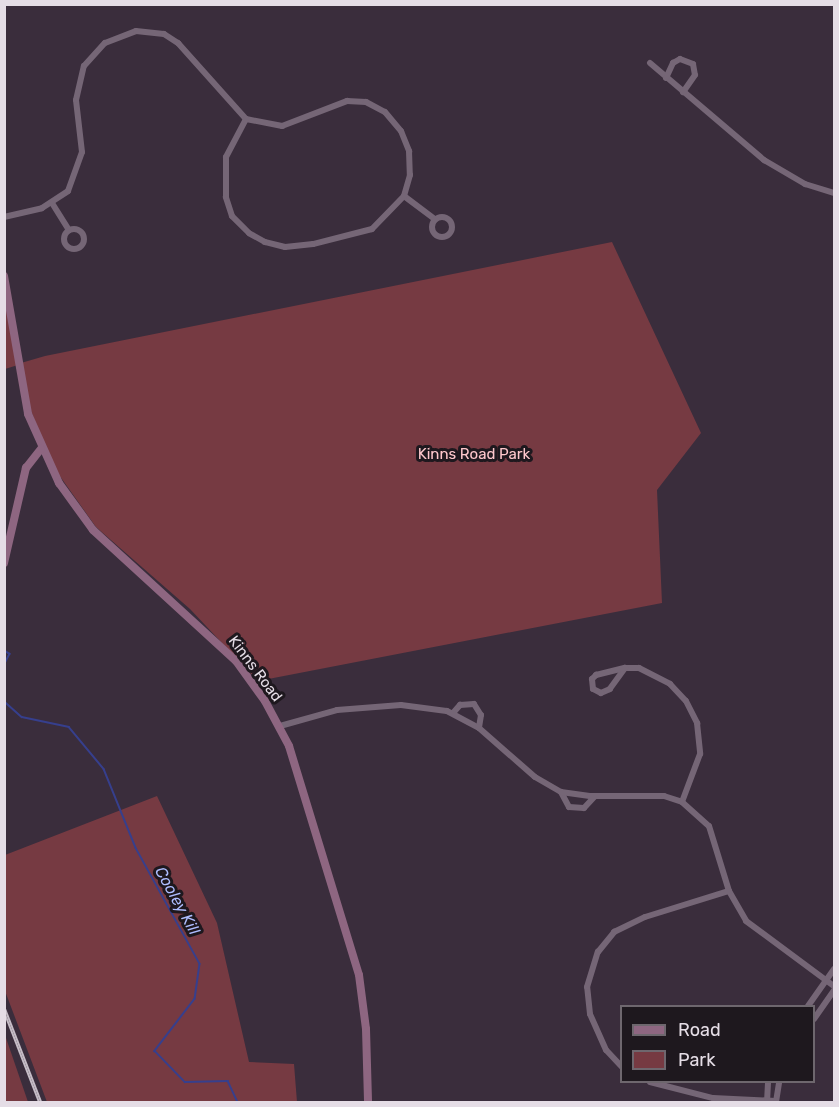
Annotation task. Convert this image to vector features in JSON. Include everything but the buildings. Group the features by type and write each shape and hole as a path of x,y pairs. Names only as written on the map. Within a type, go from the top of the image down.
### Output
{"street":[{"path":"4,218 52,203 68,190 80,165 76,100 84,66 98,48 114,39 146,31 164,34 178,42 246,119 282,126 347,101 366,102 385,112 406,141 410,175 404,196 372,229 344,238 285,246 249,234 232,216 223,176 226,157 246,119"},
{"path":"666,78 673,63 680,58 693,64 695,75 683,92"},
{"path":"650,63 764,160 805,184 834,193"},
{"path":"404,196 421,205 435,219"},
{"path":"52,203 69,230"},
{"name":"Kinns Road","path":"4,276 22,388 41,449 69,499 93,530 220,644 249,678 280,726 359,975 366,1029 368,1102"},
{"path":"4,562 26,468 41,449"},
{"path":"625,668 610,689 601,693 593,689 592,679 596,675 625,668 639,668 670,684 686,701 697,723 700,754 682,802"},
{"path":"453,713 460,705 474,704 481,714 479,728"},
{"path":"280,726 315,715 364,707 401,705 453,713 479,728 535,777 561,792 595,796 643,795 682,802 709,826 729,891 746,921 834,988 815,1016"},
{"path":"561,792 569,807 577,809 584,808 595,796"},
{"path":"620,1066 599,1040 590,1014 587,987 598,952 614,932 645,917 729,891"},
{"path":"809,1005 834,969"},
{"path":"658,1083 675,1085 714,1098 767,1102 776,1102 779,1083"},
{"path":"767,1102 768,1083"}],"green space":[{"name":"Kinns Road Park","path":"612,242 701,433 657,490 662,603 258,681 190,609 96,527 52,465 31,411 21,363 45,356"},
{"path":"4,276 18,365 5,369 4,369"},
{"path":"157,796 217,923 249,1062 294,1064 297,1102 47,1102 5,991 5,855"},
{"path":"5,1035 28,1102 5,1102"}],"waterway":[{"name":"Cooley Kill","path":"4,650 10,654 4,666"},
{"name":"Cooley Kill","path":"4,701 22,717 69,727 104,769 136,848 200,964 195,999 155,1051 185,1082 228,1081 238,1102"}],"railway":[{"path":"4,1009 40,1102"}]}
